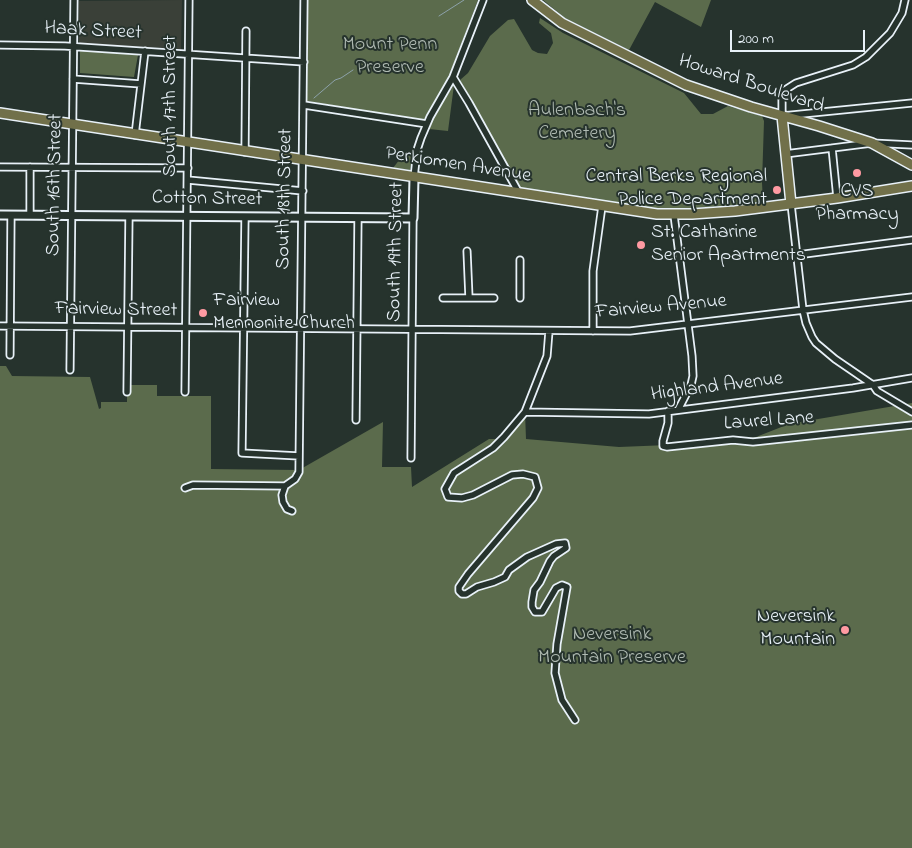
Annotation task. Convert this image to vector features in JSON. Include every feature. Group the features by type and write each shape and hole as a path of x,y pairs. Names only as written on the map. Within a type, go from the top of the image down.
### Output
{"main road":[{"name":"Howard Boulevard","path":"535,1 562,23 673,79 704,92 872,143 912,165"},
{"name":"Perkiomen Avenue","path":"0,114 519,194 674,215 735,211 912,187"},
{"path":"782,116 791,204"}],"street":[{"name":"South 16th Street","path":"70,370 74,0"},
{"name":"South 17th Street","path":"185,392 189,0"},
{"name":"South 18th Street","path":"287,485 295,479 299,472 304,0"},
{"name":"South 19th Street","path":"411,458 414,178 417,150 426,124 453,77 483,0"},
{"path":"904,0 902,13 894,26 880,44 866,57 853,65 796,83 785,90 782,100 782,116 912,103"},
{"path":"245,152 246,31"},
{"name":"Haak Street","path":"0,45 74,46 304,62"},
{"path":"135,135 145,51"},
{"path":"453,77 519,194"},
{"path":"74,79 141,84"},
{"path":"304,105 426,124"},
{"path":"785,154 872,143 912,145"},
{"path":"832,148 837,198"},
{"path":"0,167 188,168"},
{"path":"30,167 30,215"},
{"path":"188,180 303,190"},
{"path":"912,187 912,193"},
{"path":"791,204 803,310 806,323 816,343 835,359 873,385 877,390 912,412"},
{"path":"593,331 593,271 602,206"},
{"name":"Cotton Street","path":"0,215 414,218"},
{"path":"10,215 10,355"},
{"path":"674,215 693,376 689,390 678,410"},
{"path":"127,392 129,216"},
{"path":"245,217 242,453 299,456"},
{"path":"356,420 358,218"},
{"path":"797,255 912,240"},
{"path":"467,251 469,298"},
{"path":"520,260 520,298"},
{"name":"Fairview Avenue","path":"412,330 630,331 912,297"},
{"path":"443,298 494,298"},
{"name":"Fairview Street","path":"0,326 412,330"},
{"path":"549,331 547,356 525,412 493,448 454,473 444,489 448,497 462,498 471,496 512,475 523,474 535,477 538,488 533,498 468,574 459,587 459,591 462,594 466,594 477,587 499,580 527,557 556,544 565,543 566,548 550,561 534,590 532,607 535,612 542,612 556,588 562,585 567,586 555,666 562,700 575,720"},
{"name":"Highland Avenue","path":"525,412 649,414 873,385 912,378"},
{"name":"Laurel Lane","path":"668,411 668,424 663,441 663,446 667,447 734,440 752,442 912,425"},
{"path":"185,488 203,484 287,485 282,495 283,502 287,510 292,511"}],"shaded area":[{"path":"182,0 181,49 79,43 79,1"}],"green space":[{"name":"Mount Penn Preserve","path":"308,0 478,0 448,79 426,118 421,120 307,101"},
{"path":"543,0 711,0 701,27 655,2 629,50 565,18"},
{"name":"Aulenbach's Cemetery","path":"540,18 563,33 684,93 701,114 713,114 728,106 762,116 764,121 763,202 677,210 646,208 521,190 518,188 460,80 468,73 490,36 508,20 514,19 532,50 547,54 553,43 551,33 539,23"},
{"path":"80,50 138,55 134,77 80,73"},
{"name":"Mount Penn Preserve","path":"454,85 448,131 429,129 432,119"},
{"path":"414,147 410,170 393,168 400,159 404,162"},
{"name":"Neversink Mountain Preserve","path":"0,366 6,366 12,376 90,377 99,409 101,408 101,402 127,402 127,385 157,385 157,396 211,396 211,469 299,470 383,422 382,467 411,467 412,487 489,439 502,439 525,412 526,439 619,447 668,445 756,437 789,424 912,403 912,848 0,848"}],"waterway":[{"path":"439,16 464,0"},
{"path":"314,98 335,80 353,70"}],"place":[{"name":"CVS Pharmacy","path":"857,173"},
{"name":"Central Berks Regional Police Department","path":"777,190"},
{"name":"St. Catharine Senior Apartments","path":"641,245"},
{"name":"Fairview Mennonite Church","path":"203,313"},
{"name":"Neversink Mountain","path":"845,630"}]}
